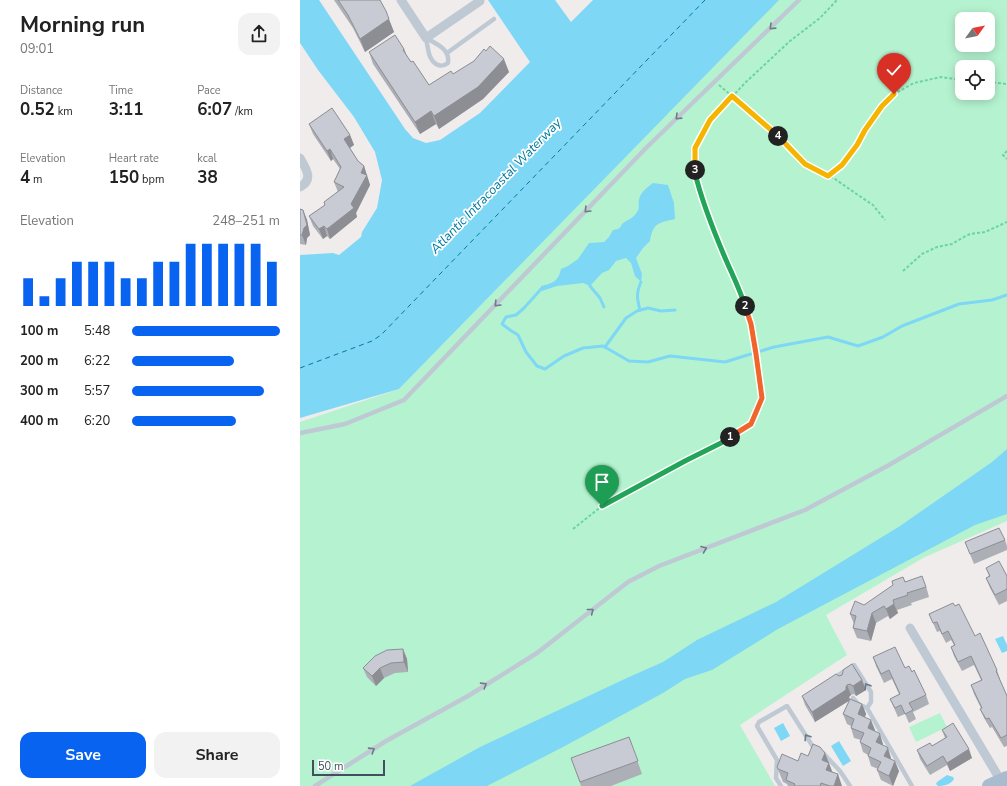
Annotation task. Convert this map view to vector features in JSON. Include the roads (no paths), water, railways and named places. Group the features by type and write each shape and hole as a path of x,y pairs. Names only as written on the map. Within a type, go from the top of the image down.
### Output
{"street":[{"path":"401,0 426,38 480,1"},
{"path":"300,158 308,174 305,184 300,187"},
{"path":"910,628 999,782"}],"lane":[{"path":"300,433 345,424 404,400 646,148 799,0"},
{"path":"447,53 494,19"},
{"path":"426,38 444,49 449,58 448,63 444,66 439,66 430,59 426,38"},
{"path":"315,786 386,741 468,696 537,653 628,582 659,566 805,510 889,465 1007,396"},
{"path":"827,682 840,677 854,665 871,692 871,702 867,708"},
{"path":"853,698 858,704 867,708 912,786"},
{"path":"781,786 776,778 777,760 757,726 759,722 787,706 816,751 823,753 840,771 850,786"}],"water":[{"name":"Atlantic Intracoastal Waterway","path":"300,0 319,0 405,129 413,138 426,143 440,140 480,113 530,62 488,0 555,0 571,22 593,0 779,0 399,389 300,418 300,255 333,253 339,255 361,237 362,232 377,208 382,180 375,152 354,117 318,70 300,43"},
{"path":"653,183 668,185 674,203 675,219 660,223 655,227 650,241 636,258 642,274 641,282 635,276 631,263 626,258 616,261 609,270 602,273 590,286 583,283 557,286 542,291 541,286 549,284 557,279 561,269 578,259 589,243 604,242 613,230 619,229 622,224 634,216 638,209 641,195 644,190"},
{"path":"1007,449 1007,514 975,525 778,629 712,670 685,679 663,693 487,786 410,786 480,747 663,662 697,640 776,602 900,526 992,462"},
{"path":"1003,636 1007,645 1007,651 1002,653 995,639"},
{"path":"783,723 790,736 781,741 774,728"},
{"path":"839,741 851,761 843,766 831,746"},
{"path":"947,775 953,777 954,779 951,783 942,786 938,786 936,784 937,782"}],"waterway":[{"path":"640,310 638,303 638,289 641,282"},
{"path":"590,286 600,298 604,307"},
{"path":"542,288 524,308 516,315 506,317 502,324 518,335 526,352 537,366 545,369 564,356 583,348 603,346 629,361 648,362 670,356 725,362 751,354"},
{"path":"761,351 774,347 828,337 858,346 883,337 902,326 959,304 992,300 1007,295"},
{"path":"605,347 626,318 637,311 648,308 661,311 675,310"}]}
